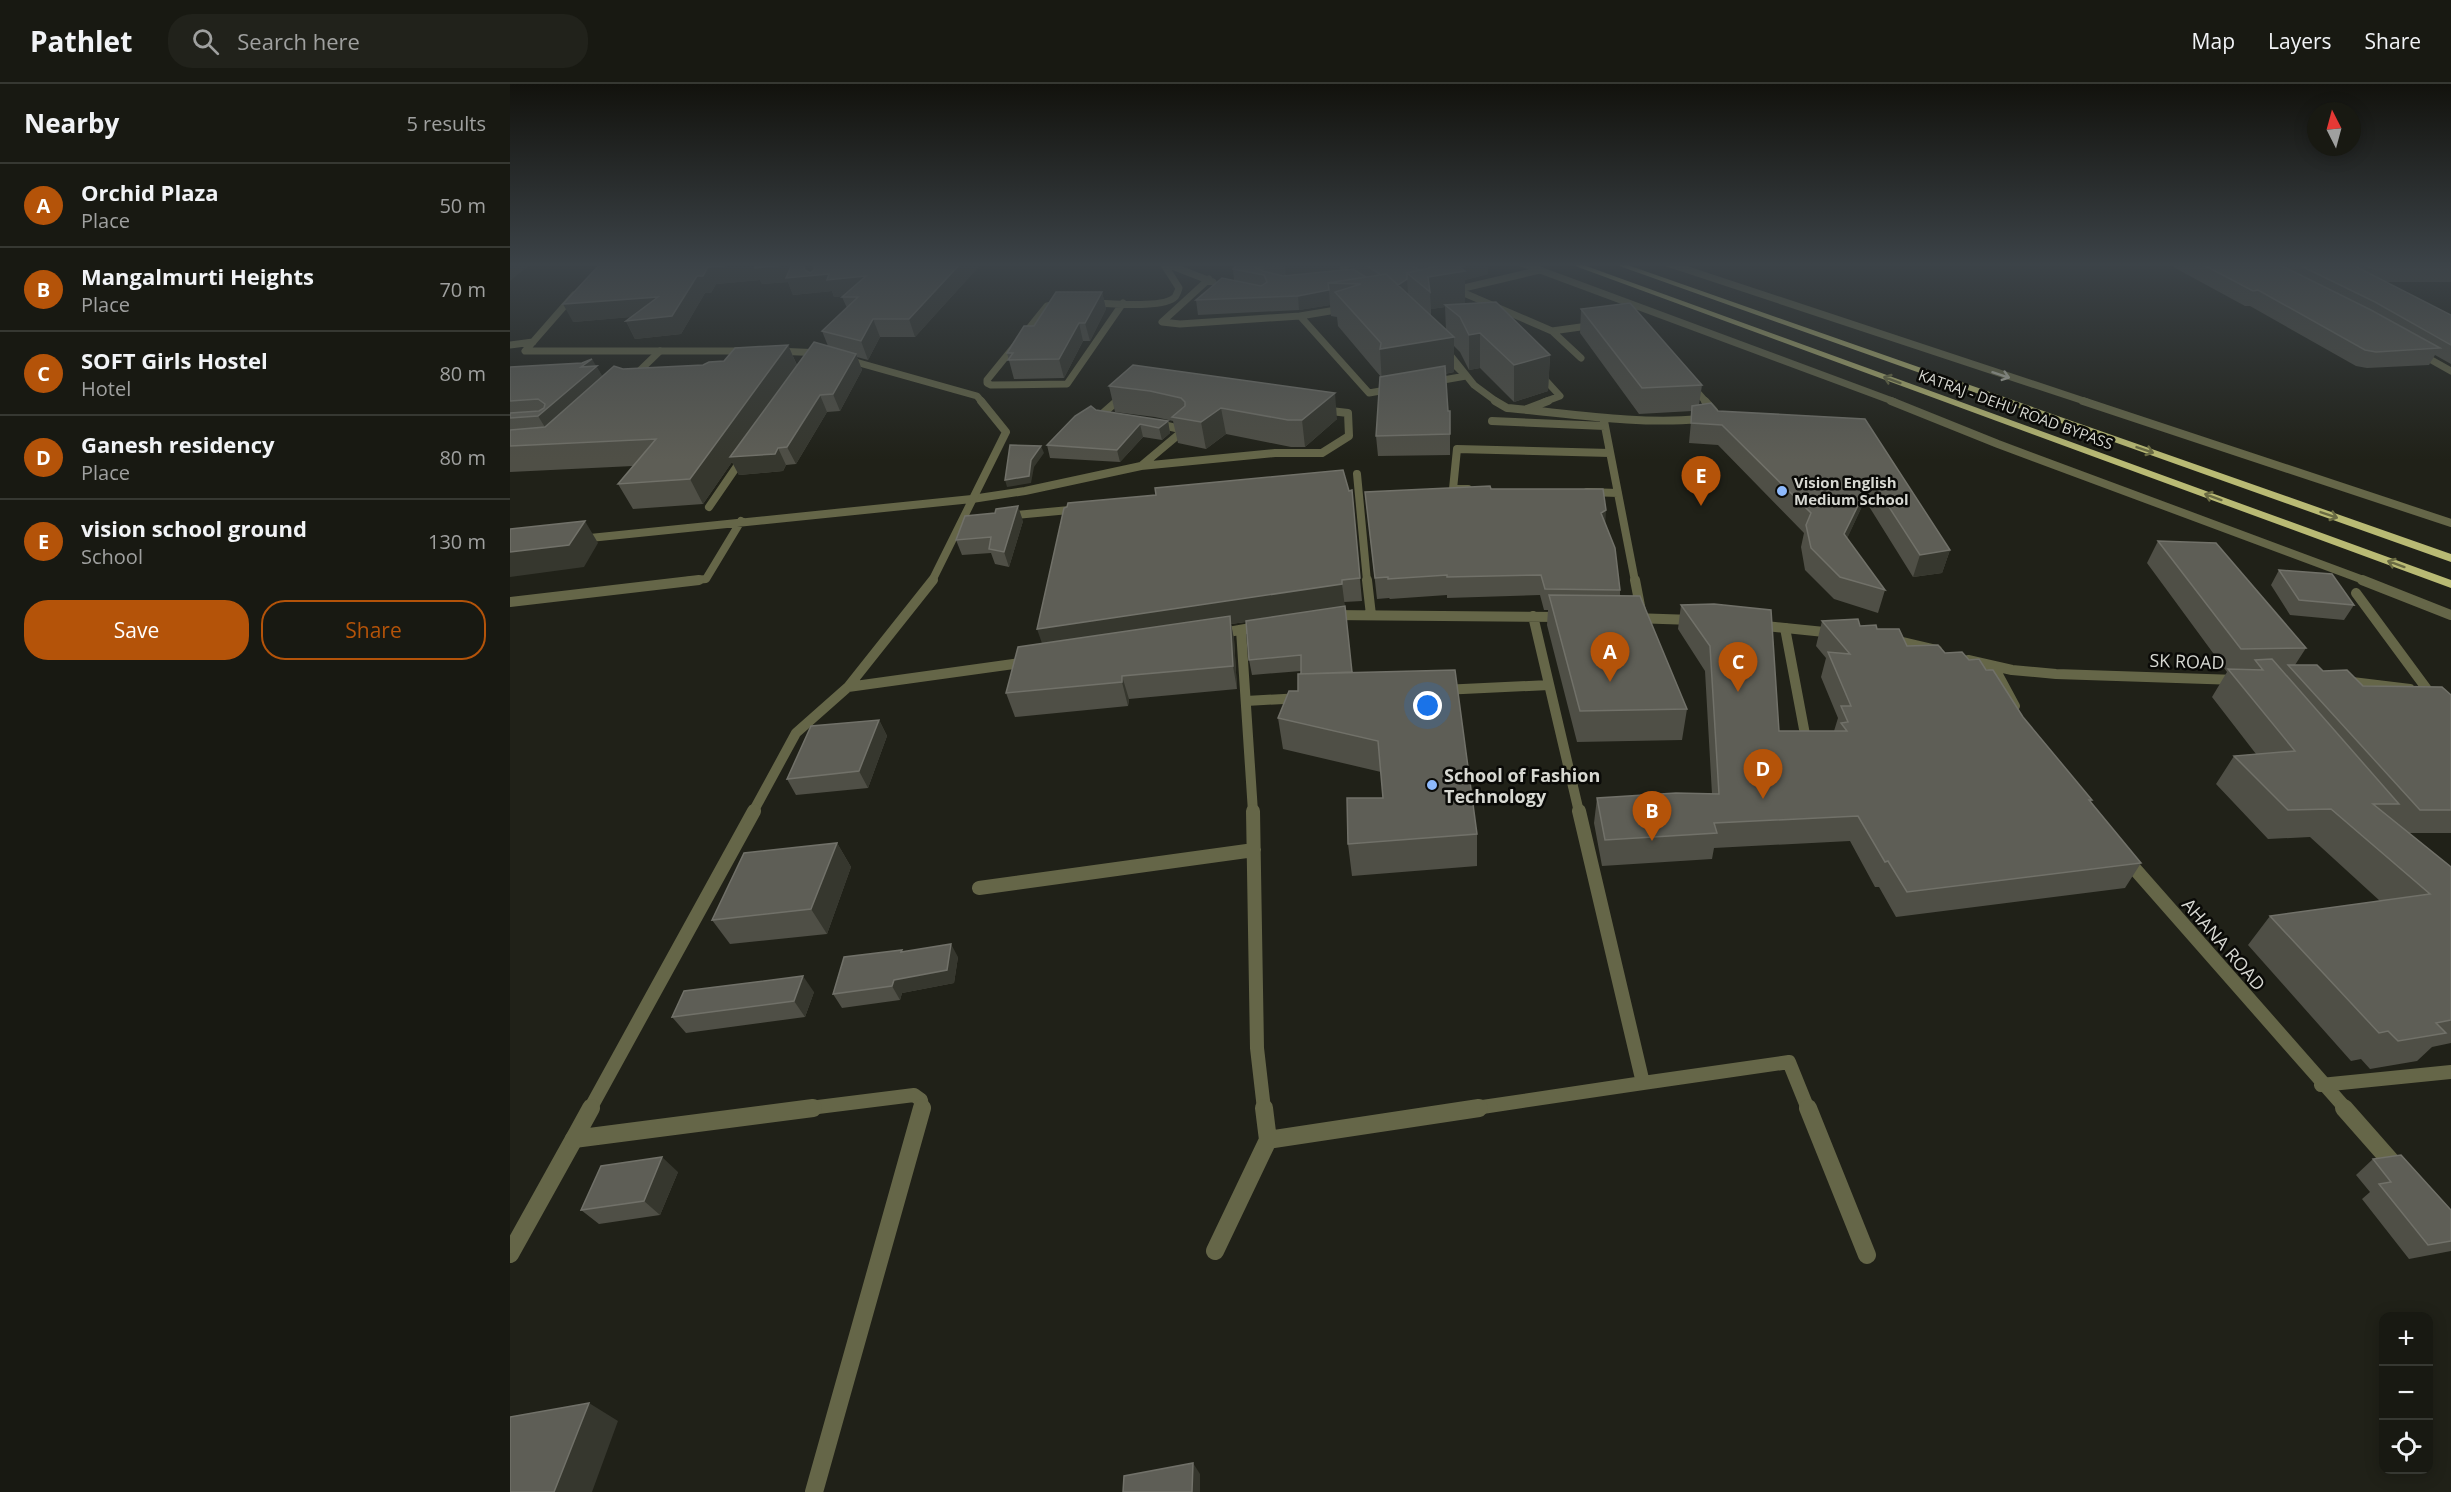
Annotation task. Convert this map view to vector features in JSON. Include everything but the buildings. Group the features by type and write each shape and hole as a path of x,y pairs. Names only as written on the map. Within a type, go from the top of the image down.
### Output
{"highway":[{"name":"KATRAJ - DEHU ROAD BYPASS","path":"1751,329 2451,584"},
{"name":"KATRAJ - DEHU ROAD BYPASS","path":"1801,329 2451,558"}],"street":[{"path":"524,362 525,351 545,329"},
{"path":"1029,329 987,380 987,383 1067,384 1105,329"},
{"path":"1312,329 1370,393 1466,376"},
{"path":"1417,329 1466,376 1496,402 1507,408 1640,419 1699,419 1710,416 1714,411 1683,376"},
{"path":"1424,329 1456,356 1466,376"},
{"path":"1547,329 1581,358"},
{"path":"1552,331 1567,329"},
{"path":"1697,329 1899,404 1998,444 2287,550 2451,615"},
{"path":"1864,329 2451,523"},
{"path":"510,345 533,342"},
{"path":"2413,350 2451,371"},
{"path":"525,351 752,351 737,363"},
{"path":"625,384 660,351"},
{"path":"763,351 816,351 827,354"},
{"path":"809,362 816,351"},
{"path":"510,1254 796,733 848,687 932,581 1006,432 977,396 839,357"},
{"path":"1523,410 1560,396 1532,365"},
{"path":"1122,419 1100,416 1130,391"},
{"path":"568,540 972,499 1025,491 1141,466 1275,453 1322,453 1349,436 1348,413 1313,408"},
{"path":"1492,421 1604,423 1642,618"},
{"path":"1141,466 1184,430 1143,422"},
{"path":"1476,489 1453,489 1457,449 1610,453"},
{"path":"709,507 747,451"},
{"path":"1357,474 1359,522 1371,615"},
{"path":"1582,492 1618,493"},
{"path":"996,518 1086,508"},
{"path":"962,521 973,520"},
{"path":"510,602 706,579 741,521"},
{"path":"2356,593 2429,692 2451,714"},
{"path":"1315,618 1337,614 1577,617"},
{"path":"1533,616 1643,1083"},
{"path":"1620,618 1704,620"},
{"path":"1206,636 1273,625"},
{"path":"1750,625 1851,635"},
{"path":"1785,628 1807,745"},
{"path":"1215,1251 1268,1140 1257,1048 1253,788 1241,630"},
{"path":"1883,638 1905,641 1949,654"},
{"name":"SK ROAD","path":"1960,657 1994,667 2079,677 2147,676 2249,680"},
{"path":"848,687 1044,660"},
{"path":"1994,667 2020,717"},
{"path":"2332,680 2375,683 2451,695"},
{"path":"1433,691 1549,685"},
{"path":"1246,701 1316,697"},
{"name":"AHANA ROAD","path":"2118,849 2321,1085 2405,1177"},
{"path":"979,888 1254,850"},
{"path":"1268,1140 1789,1062 1867,1255"},
{"path":"2321,1085 2451,1072"},
{"path":"574,1138 914,1095 921,1100 922,1106 814,1492"}],"place":[{"name":"Vision English Medium School","path":"1782,491"},
{"name":"vision school ground","path":"1701,506"},
{"name":"Orchid Plaza","path":"1610,682"},
{"name":"SOFT Girls Hostel","path":"1738,692"},
{"name":"School of Fashion Technology","path":"1432,785"},
{"name":"Ganesh residency","path":"1763,799"},
{"name":"Mangalmurti Heights","path":"1652,841"}]}
